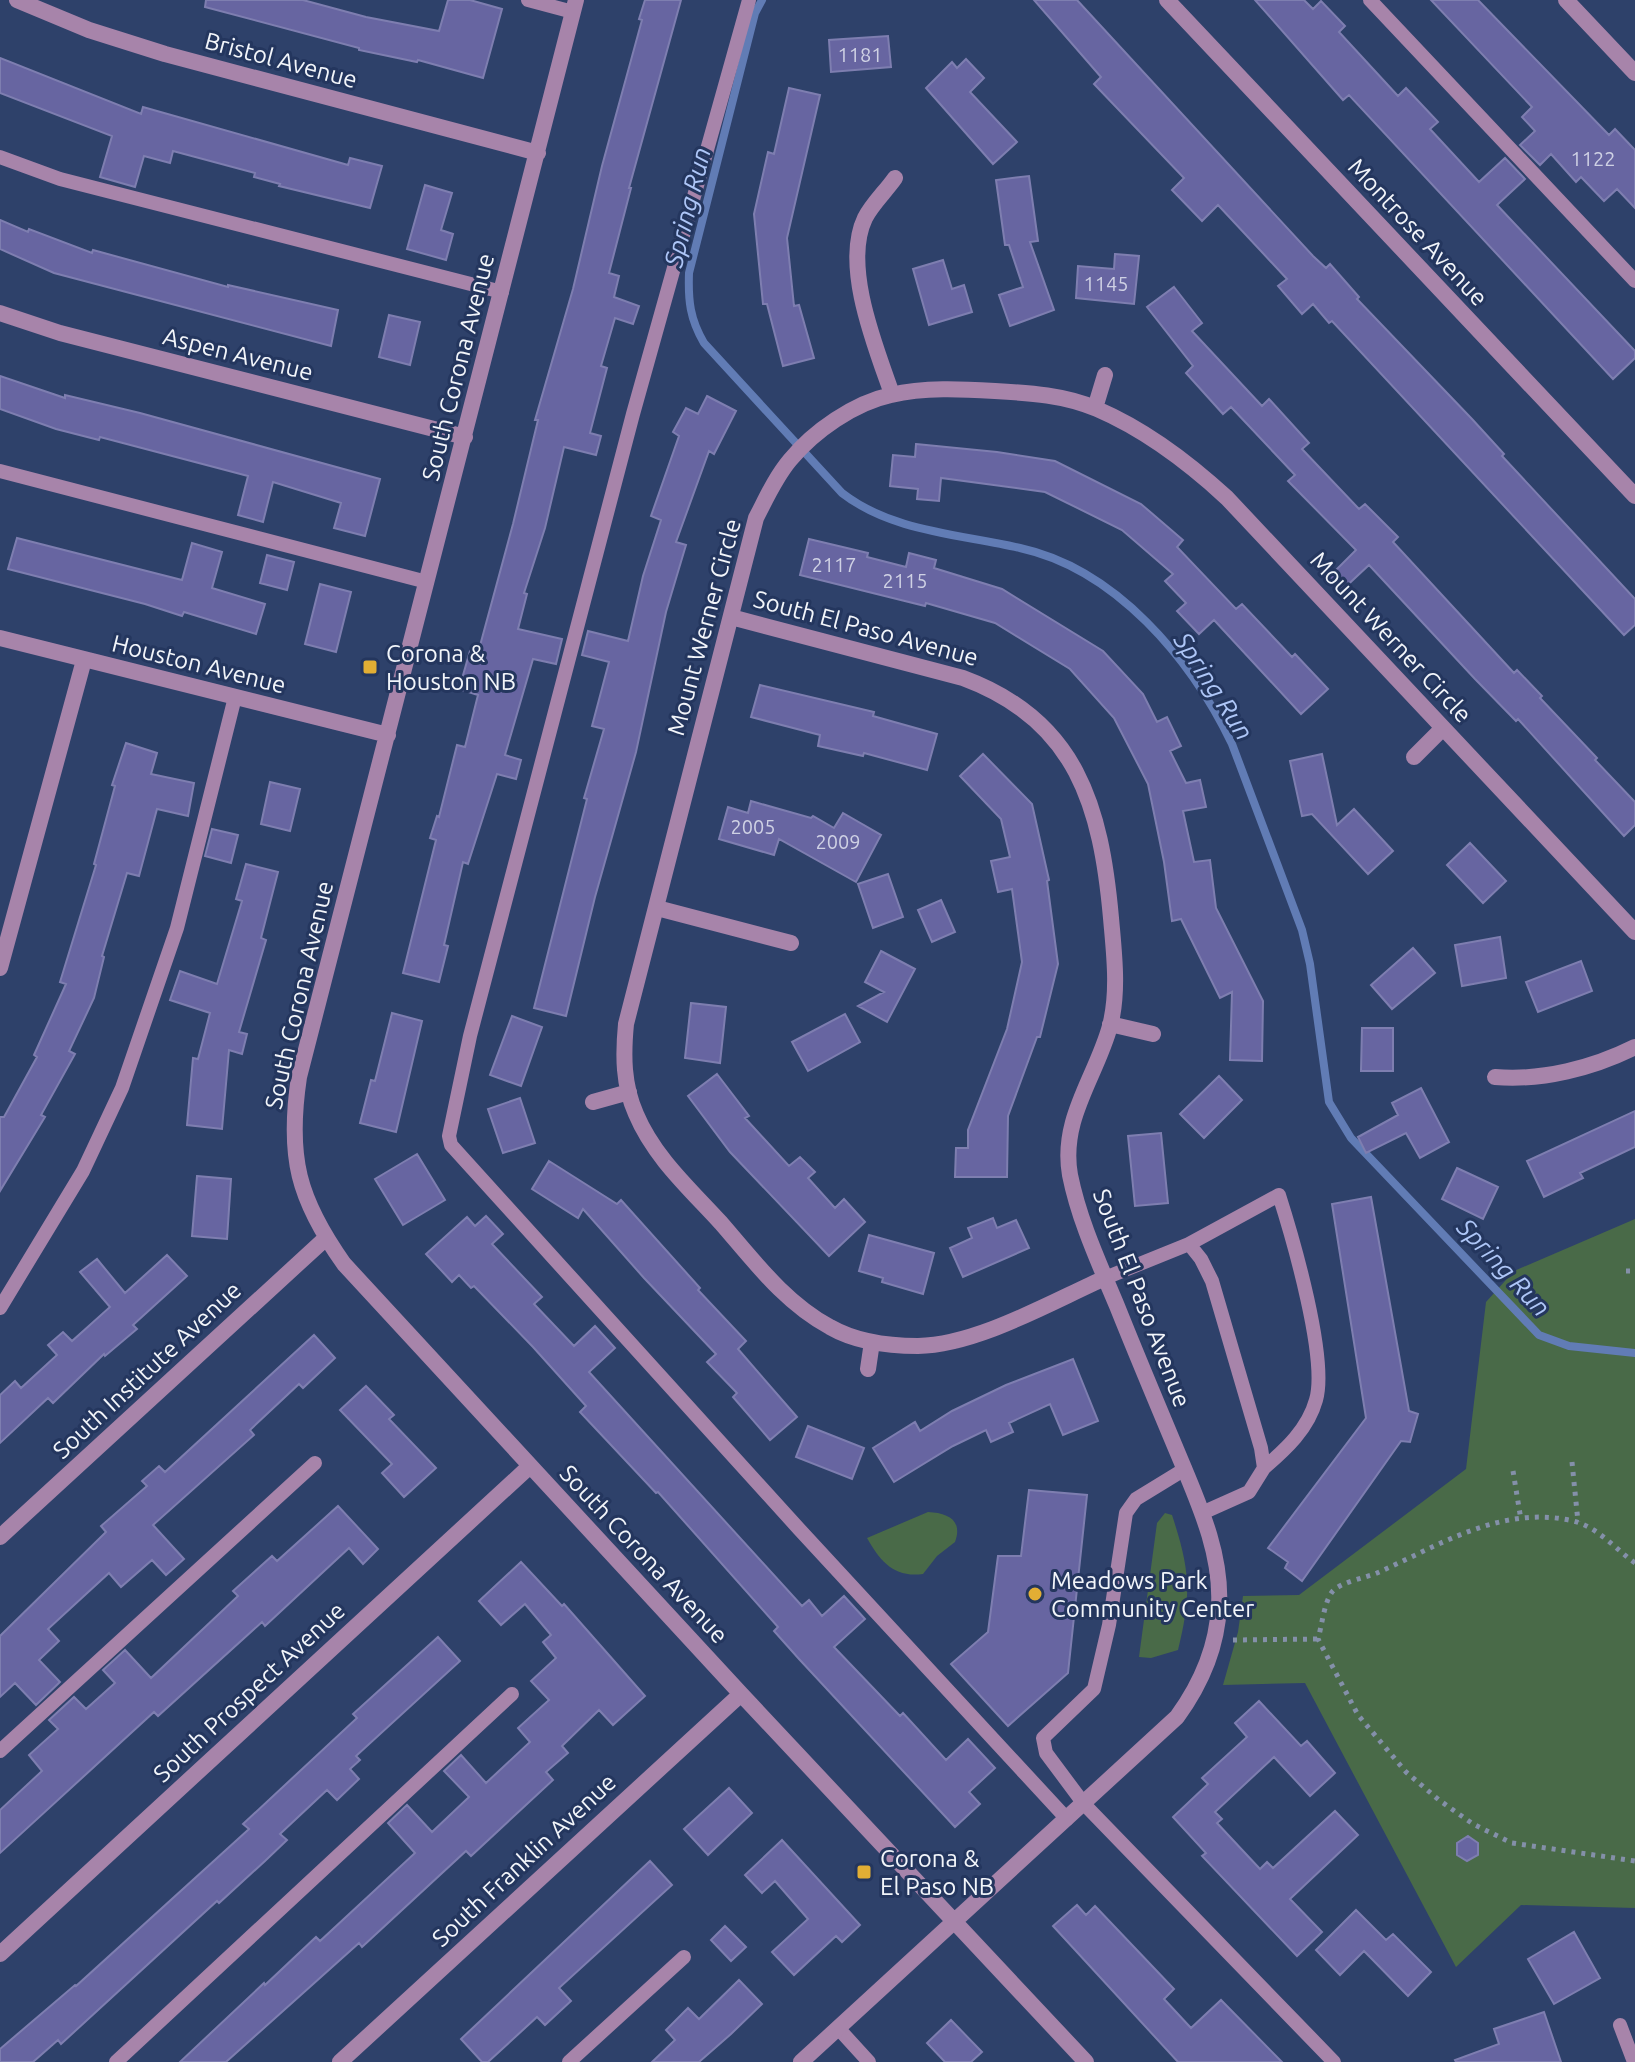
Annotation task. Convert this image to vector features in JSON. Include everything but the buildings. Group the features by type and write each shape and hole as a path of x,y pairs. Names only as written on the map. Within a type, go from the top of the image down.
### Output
{"street":[{"name":"Bristol Avenue","path":"17,0 89,30 165,54 538,153"},
{"name":"Montrose Avenue","path":"1167,0 1635,496"},
{"path":"1566,0 1635,73"},
{"name":"South Corona Avenue","path":"574,6 299,1077 293,1143 300,1179 309,1208 344,1264 1086,2062"},
{"path":"892,394 858,272 859,245 865,218 895,178"},
{"name":"Aspen Avenue","path":"0,313 60,333 465,437"},
{"path":"1095,408 1105,375"},
{"name":"Mount Werner Circle","path":"1105,1278 975,1335 920,1346 872,1342 833,1329 788,1298 662,1159 646,1135 629,1092 623,1051 626,1024 756,518 790,460 814,436 864,405 892,394 959,389 1057,396 1095,408 1166,447 1227,498 1635,932"},
{"name":"South El Paso Avenue","path":"731,617 963,678 990,688 1018,704 1040,723 1076,771 1090,802 1102,843 1116,974 1110,1024 1074,1112 1068,1144 1070,1171 1076,1201 1105,1278 1202,1513 1219,1579 1216,1637 1207,1666 1191,1698 1177,1717 801,2062"},
{"name":"Houston Avenue","path":"0,638 388,735"},
{"path":"0,968 84,660"},
{"path":"1414,757 1443,728"},
{"path":"657,908 791,943"},
{"path":"1110,1024 1153,1034"},
{"path":"1495,1077 1520,1079 1580,1067 1635,1047"},
{"path":"593,1102 629,1092"},
{"name":"South Institute Avenue","path":"0,1537 326,1238"},
{"path":"868,1369 872,1342"},
{"name":"South Prospect Avenue","path":"0,1954 530,1466"},
{"name":"South Franklin Avenue","path":"340,2062 741,1694"}],"lane":[{"path":"528,0 574,6"},
{"path":"749,0 633,414 470,1036 449,1136 451,1145 1067,1819"},
{"path":"1370,0 1635,281"},
{"path":"0,157 75,183 502,292"},
{"path":"0,471 427,582"},
{"path":"0,1308 83,1171 122,1088 177,928 235,697"},
{"path":"1105,1278 1189,1244 1279,1195 1298,1262 1319,1361 1317,1399 1306,1424 1264,1468 1249,1492 1202,1513"},
{"path":"1189,1244 1212,1281 1261,1448 1264,1468"},
{"path":"0,1751 315,1463"},
{"path":"1185,1469 1136,1499 1126,1513 1109,1625 1094,1689 1043,1738 1046,1753 1084,1804 1334,2062"},
{"path":"116,2062 512,1694"},
{"path":"569,2062 684,1957"},
{"path":"1620,2025 1634,2062"},
{"path":"838,2028 869,2062"}],"path":[{"path":"1626,1271 1635,1271"},
{"path":"1572,1462 1578,1522"},
{"path":"1513,1471 1521,1520"},
{"path":"1635,1572 1634,1562 1601,1535 1578,1522 1558,1518 1521,1520 1470,1529 1360,1580 1337,1587 1329,1599 1318,1639 1358,1715 1406,1772 1473,1824 1512,1843 1635,1861"},
{"path":"1233,1640 1318,1639"}],"green space":[{"path":"1635,1219 1635,1908 1521,1905 1456,1967 1305,1683 1223,1685 1238,1632 1243,1596 1299,1595 1466,1469 1486,1302 1514,1271"},
{"path":"928,1512 952,1519 957,1528 955,1542 937,1556 923,1574 904,1573 889,1566 867,1538"},
{"path":"1165,1513 1172,1515 1186,1567 1186,1613 1178,1650 1151,1658 1139,1657 1157,1523"}],"waterway":[{"name":"Spring Run","path":"762,0 755,13 689,273 691,310 704,343 842,493 862,506 904,524 1020,548 1055,559 1088,576 1147,622 1195,680 1232,744 1302,930 1310,964 1329,1102 1351,1138 1539,1335 1569,1346 1635,1353"}],"place":[{"name":"Corona & Houston NB","path":"370,667"},
{"name":"Meadows Park Community Center","path":"1035,1594"},
{"name":"Corona & El Paso NB","path":"864,1872"}]}
